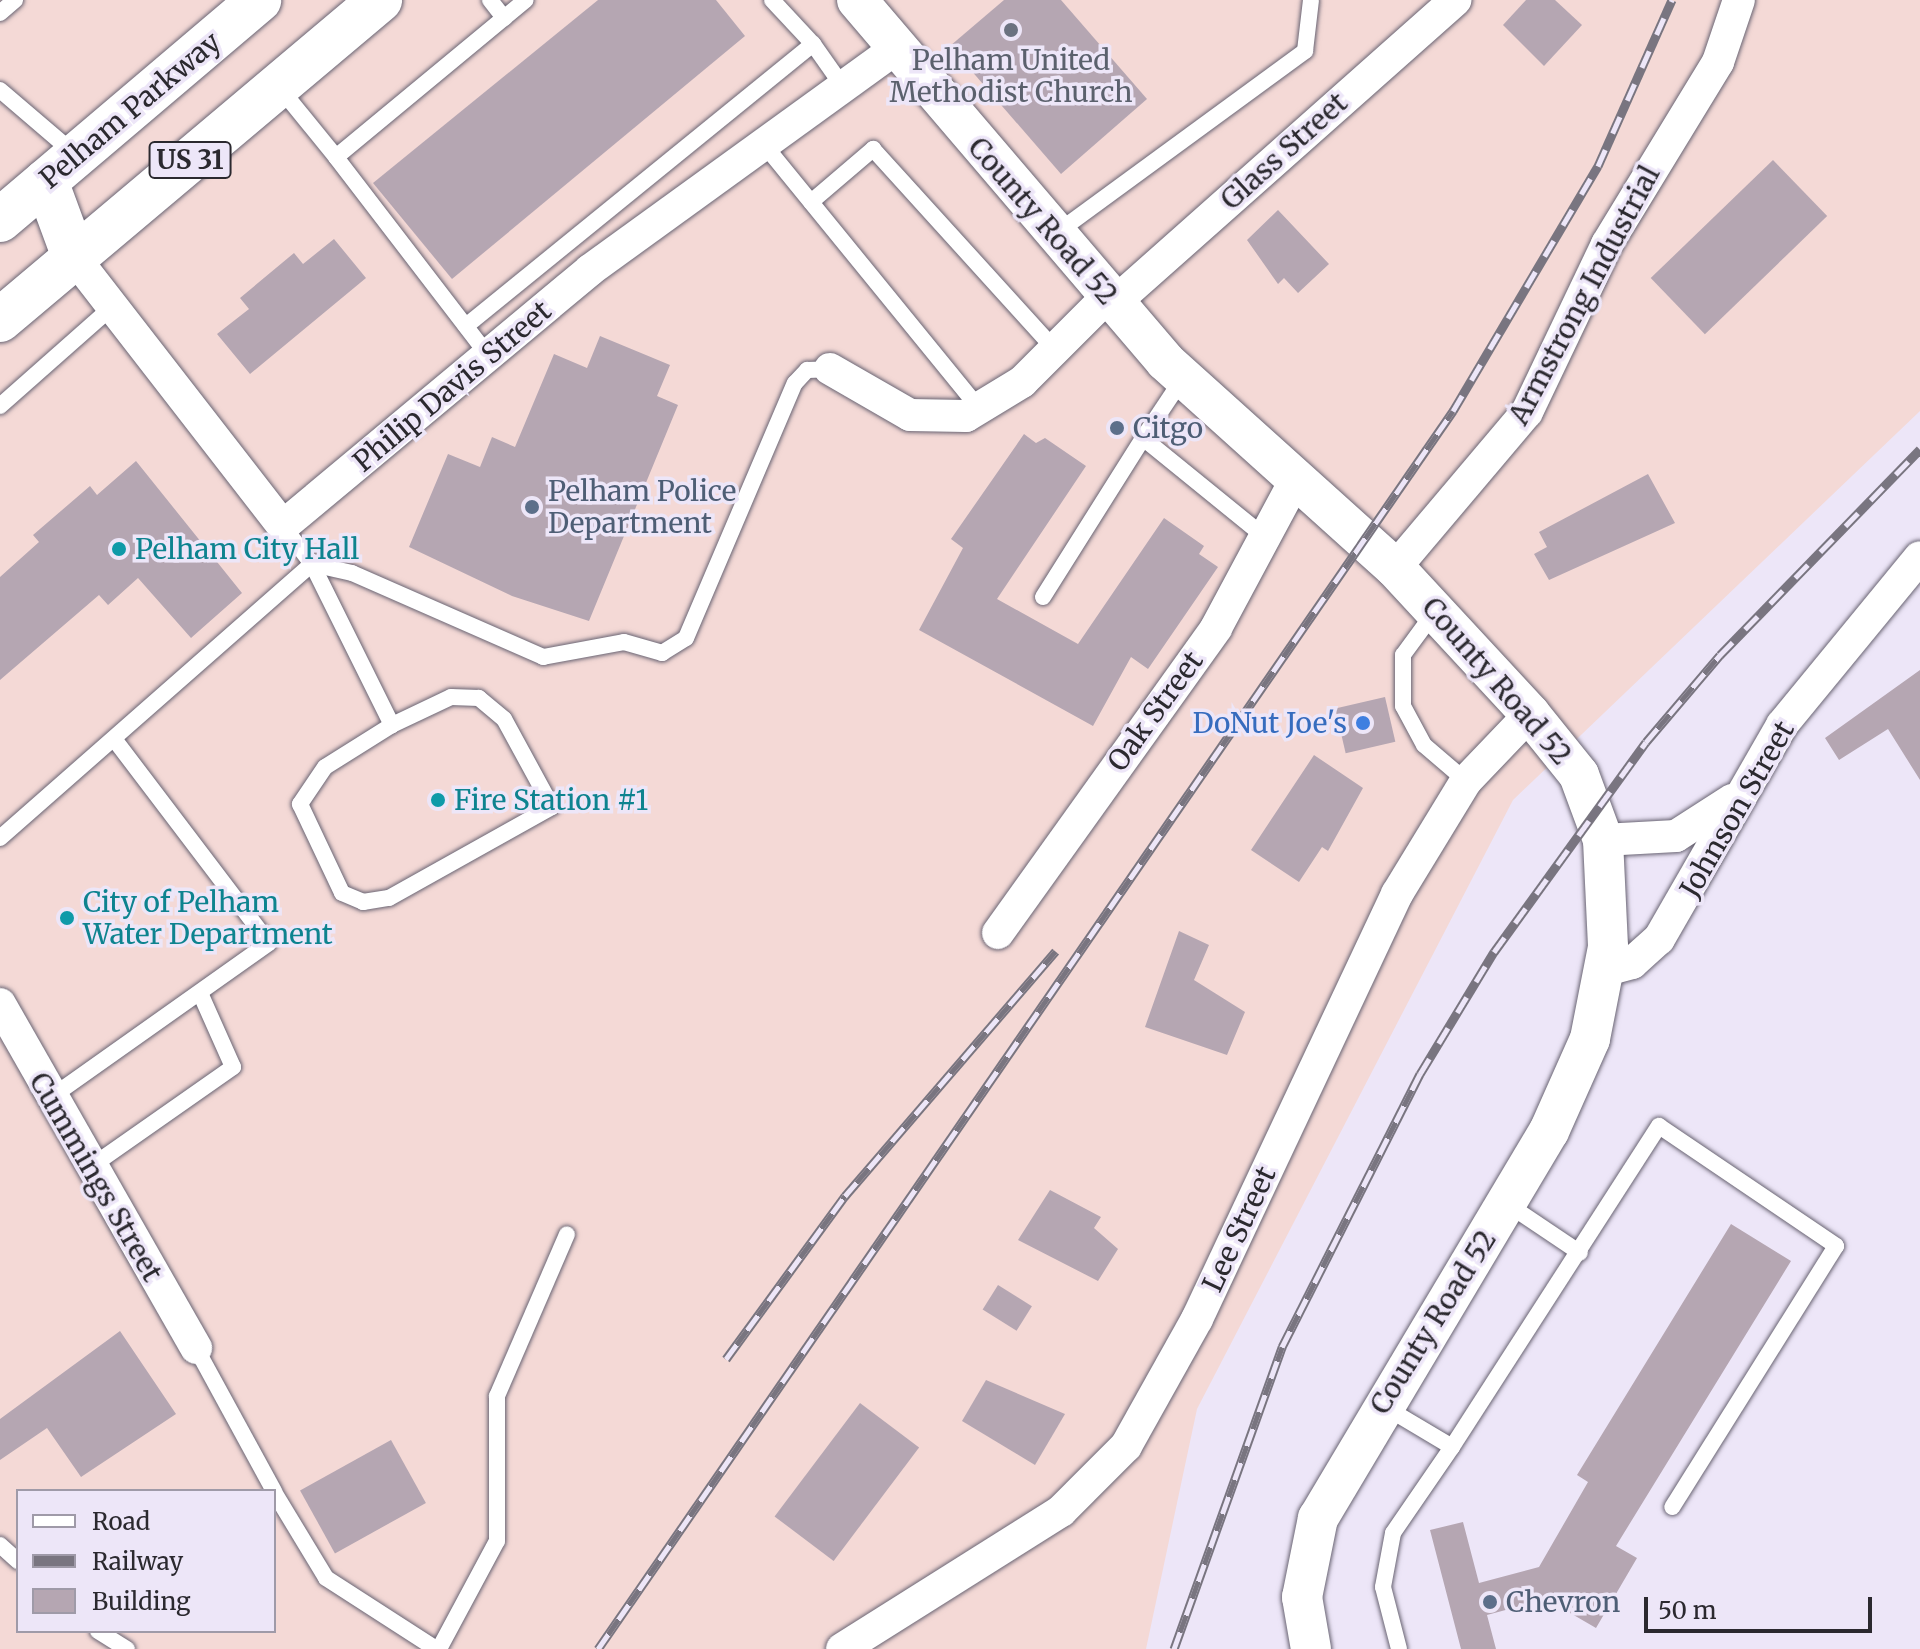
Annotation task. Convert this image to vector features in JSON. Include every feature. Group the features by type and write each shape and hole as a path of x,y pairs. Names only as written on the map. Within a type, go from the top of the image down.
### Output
{"main road":[{"name":"Pelham Parkway","path":"0,220 259,0"},
{"name":"US 31","path":"0,320 380,0"},
{"path":"61,168 74,257"}],"street":[{"name":"County Road 52","path":"857,0 1053,235 1183,378 1395,568 1530,714 1579,775 1603,840 1606,970 1580,1067 1506,1203 1381,1406 1309,1543 1302,1597 1311,1649"},
{"name":"Glass Street","path":"980,409 1056,351 1110,300 1456,0"},
{"name":"Armstrong Industrial","path":"1395,568 1527,412 1607,244 1718,62 1739,0"},
{"name":"Philip Davis Street","path":"283,526 590,270 766,147 897,48"},
{"path":"74,257 283,526"},
{"path":"830,369 910,415 947,420 980,409"},
{"name":"Oak Street","path":"998,933 1216,628 1296,479"},
{"name":"Johnson Street","path":"1606,970 1632,963 1659,939 1740,792 1849,636 1920,557"},
{"name":"Lee Street","path":"842,1649 1061,1511 1126,1446 1197,1319 1397,894 1466,781 1530,714"},
{"path":"1603,840 1676,836 1704,824 1740,792"},
{"name":"Cummings Street","path":"0,1004 89,1168 196,1348"}],"lane":[{"path":"0,13 15,0"},
{"path":"490,0 504,18"},
{"path":"336,157 526,0"},
{"path":"772,0 813,44 844,88"},
{"path":"1053,235 1305,51 1311,0"},
{"path":"466,326 813,44"},
{"path":"277,85 487,354"},
{"path":"0,90 61,168"},
{"path":"766,147 980,409"},
{"path":"811,202 873,149 1056,351"},
{"path":"0,406 112,307"},
{"path":"312,564 352,573 543,657 624,642 662,653 686,638 795,383 807,370 830,369"},
{"path":"1043,597 1183,378"},
{"path":"1143,438 1266,538"},
{"path":"283,526 312,564 392,725"},
{"path":"0,838 312,564"},
{"path":"1436,610 1403,655 1403,706 1424,745 1466,781"},
{"path":"479,698 504,719 552,807 389,898 363,902 342,893 300,804 325,767 392,725 439,700 479,698"},
{"path":"50,1098 269,943 114,739"},
{"path":"89,1168 233,1067 200,993"},
{"path":"1399,1649 1383,1587 1393,1533 1580,1253 1659,1126 1836,1246 1672,1507"},
{"path":"1506,1203 1580,1253"},
{"path":"276,1495 326,1578 437,1649 497,1541 497,1396 567,1234"},
{"path":"196,1348 272,1489"},
{"path":"1381,1406 1452,1447"},
{"path":"0,1545 16,1559"},
{"path":"101,1633 127,1649"}],"shaded area":[{"path":"0,0 1920,0 1920,411 1513,800 1197,1409 1146,1649 0,1649"}],"building":[{"path":"598,0 716,0 745,36 452,279 373,183"},
{"path":"1004,0 1061,0 1147,99 1061,174 950,46"},
{"path":"1526,0 1555,0 1582,25 1544,66 1503,25"},
{"path":"1773,160 1827,216 1705,334 1651,278"},
{"path":"1278,210 1329,264 1298,293 1284,278 1278,284 1247,240"},
{"path":"334,239 366,278 250,374 217,334 249,309 240,298 294,253 303,264"},
{"name":"Pelham Police Department","path":"600,336 670,365 657,396 678,405 589,621 512,596 409,547 448,454 480,467 492,437 515,447 554,354 587,368"},
{"path":"1024,434 1036,443 1045,438 1086,466 997,599 1078,644 1164,518 1204,546 1199,554 1218,567 1148,669 1131,657 1093,726 919,630 963,548 951,539"},
{"name":"Pelham City Hall","path":"136,461 242,593 191,638 138,578 108,605 99,595 0,680 0,577 39,542 33,535 90,486 97,495"},
{"path":"1648,474 1675,523 1549,580 1534,554 1547,547 1539,532"},
{"path":"1920,670 1920,780 1888,729 1839,760 1825,738"},
{"path":"1385,697 1395,742 1346,753 1335,708"},
{"path":"1314,755 1363,788 1328,851 1322,847 1299,882 1251,850"},
{"path":"1179,931 1209,945 1194,980 1245,1012 1227,1055 1145,1027"},
{"path":"1050,1190 1101,1217 1094,1228 1118,1249 1098,1281 1018,1240"},
{"path":"1731,1224 1791,1261 1616,1546 1637,1558 1596,1628 1546,1599 1487,1615 1496,1649 1461,1649 1430,1530 1463,1522 1479,1583 1539,1567 1588,1482 1577,1475"},
{"path":"998,1285 1032,1306 1017,1331 983,1310"},
{"path":"120,1331 176,1414 81,1477 47,1428 0,1460 0,1419"},
{"path":"986,1380 1065,1414 1035,1465 962,1421"},
{"path":"860,1403 919,1448 834,1561 775,1516"},
{"path":"391,1440 426,1503 335,1553 300,1490"}],"railway":[{"path":"598,1649 1453,411 1598,166 1672,0"},
{"path":"1174,1649 1282,1347 1420,1074 1494,952 1646,742 1720,655 1920,449"},
{"path":"726,1359 845,1196 1056,951"}],"place":[{"name":"Pelham United Methodist Church","path":"1011,30"},
{"name":"Citgo","path":"1117,428"},
{"name":"Pelham Police Department","path":"532,507"},
{"name":"Pelham City Hall","path":"119,549"},
{"name":"DoNut Joe's","path":"1363,723"},
{"name":"Fire Station #1","path":"438,800"},
{"name":"City of Pelham Water Department","path":"67,918"},
{"name":"Chevron","path":"1490,1602"}]}
